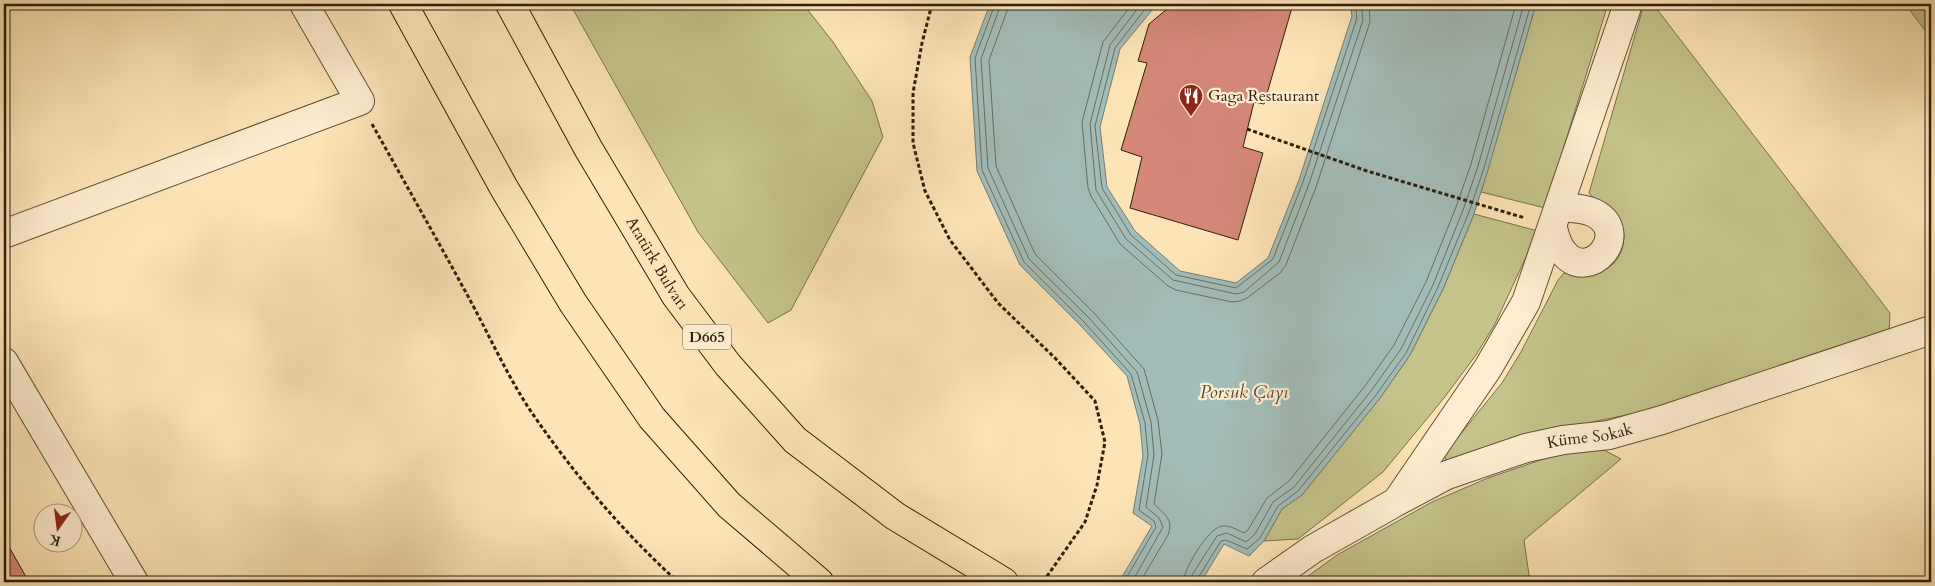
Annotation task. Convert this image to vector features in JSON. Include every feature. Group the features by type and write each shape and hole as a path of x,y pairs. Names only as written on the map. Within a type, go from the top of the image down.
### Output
{"highway":[{"path":"403,4 509,196 573,302 652,418 729,505 819,582"},
{"name":"Atatürk Bulvarı","path":"510,4 588,148 672,287 728,365 795,440 896,516 1004,582"}],"street":[{"path":"4,234 360,101 304,4"},
{"path":"1396,502 1488,368 1526,302 1628,4"},
{"name":"Küme Sokak","path":"1266,582 1313,549 1396,502 1447,476 1526,448 1563,440 1609,435 1662,420 1931,330"},
{"path":"4,362 134,582"}],"path":[{"path":"932,4 922,43 913,93 913,143 925,190 950,240 998,303 1055,358 1095,401 1105,442 1097,485 1085,522 1043,582"},
{"path":"360,101 471,302 498,356 529,408 564,458 594,496 626,532 678,582"},
{"path":"1247,130 1367,171 1492,210"}],"shaded area":[{"path":"570,4 803,4 833,42 872,101 883,137 791,310 768,323 698,232"},
{"path":"1536,4 1608,4 1545,208 1481,192"},
{"path":"1644,4 1653,4 1890,313 1889,333 1833,348 1669,406 1526,436 1446,461 1445,457 1450,447 1502,383 1521,352 1558,280 1564,273 1590,274 1606,269 1613,264 1622,249 1624,231 1622,226 1616,217 1589,193"},
{"path":"1905,4 1931,4 1931,38"},
{"path":"1474,214 1538,231 1495,324 1476,355 1444,398 1383,472 1298,539 1264,541 1282,509 1302,495 1380,398 1410,355 1443,289"},
{"path":"1600,448 1621,459 1524,540 1530,582 1300,582 1337,555 1432,502 1488,478 1561,453"}],"water":[{"name":"Porsuk Çayı","path":"990,4 1157,4 1120,49 1100,127 1107,187 1135,231 1180,271 1236,283 1268,258 1299,180 1352,16 1350,4 1536,4 1474,214 1443,289 1410,355 1380,398 1302,495 1282,509 1264,541 1249,556 1224,544 1201,582 1119,582 1152,526 1133,513 1143,456 1140,424 1127,376 1081,326 1020,265 977,171 970,57"}],"building":[{"name":"Gaga Restaurant","path":"1173,4 1187,8 1198,4 1293,4 1264,104 1254,102 1243,147 1263,153 1238,240 1130,208 1142,157 1121,150 1147,63 1138,61 1149,24"},
{"path":"4,538 29,582 4,582"}],"place":[{"name":"Gaga Restaurant","path":"1191,117"}]}
